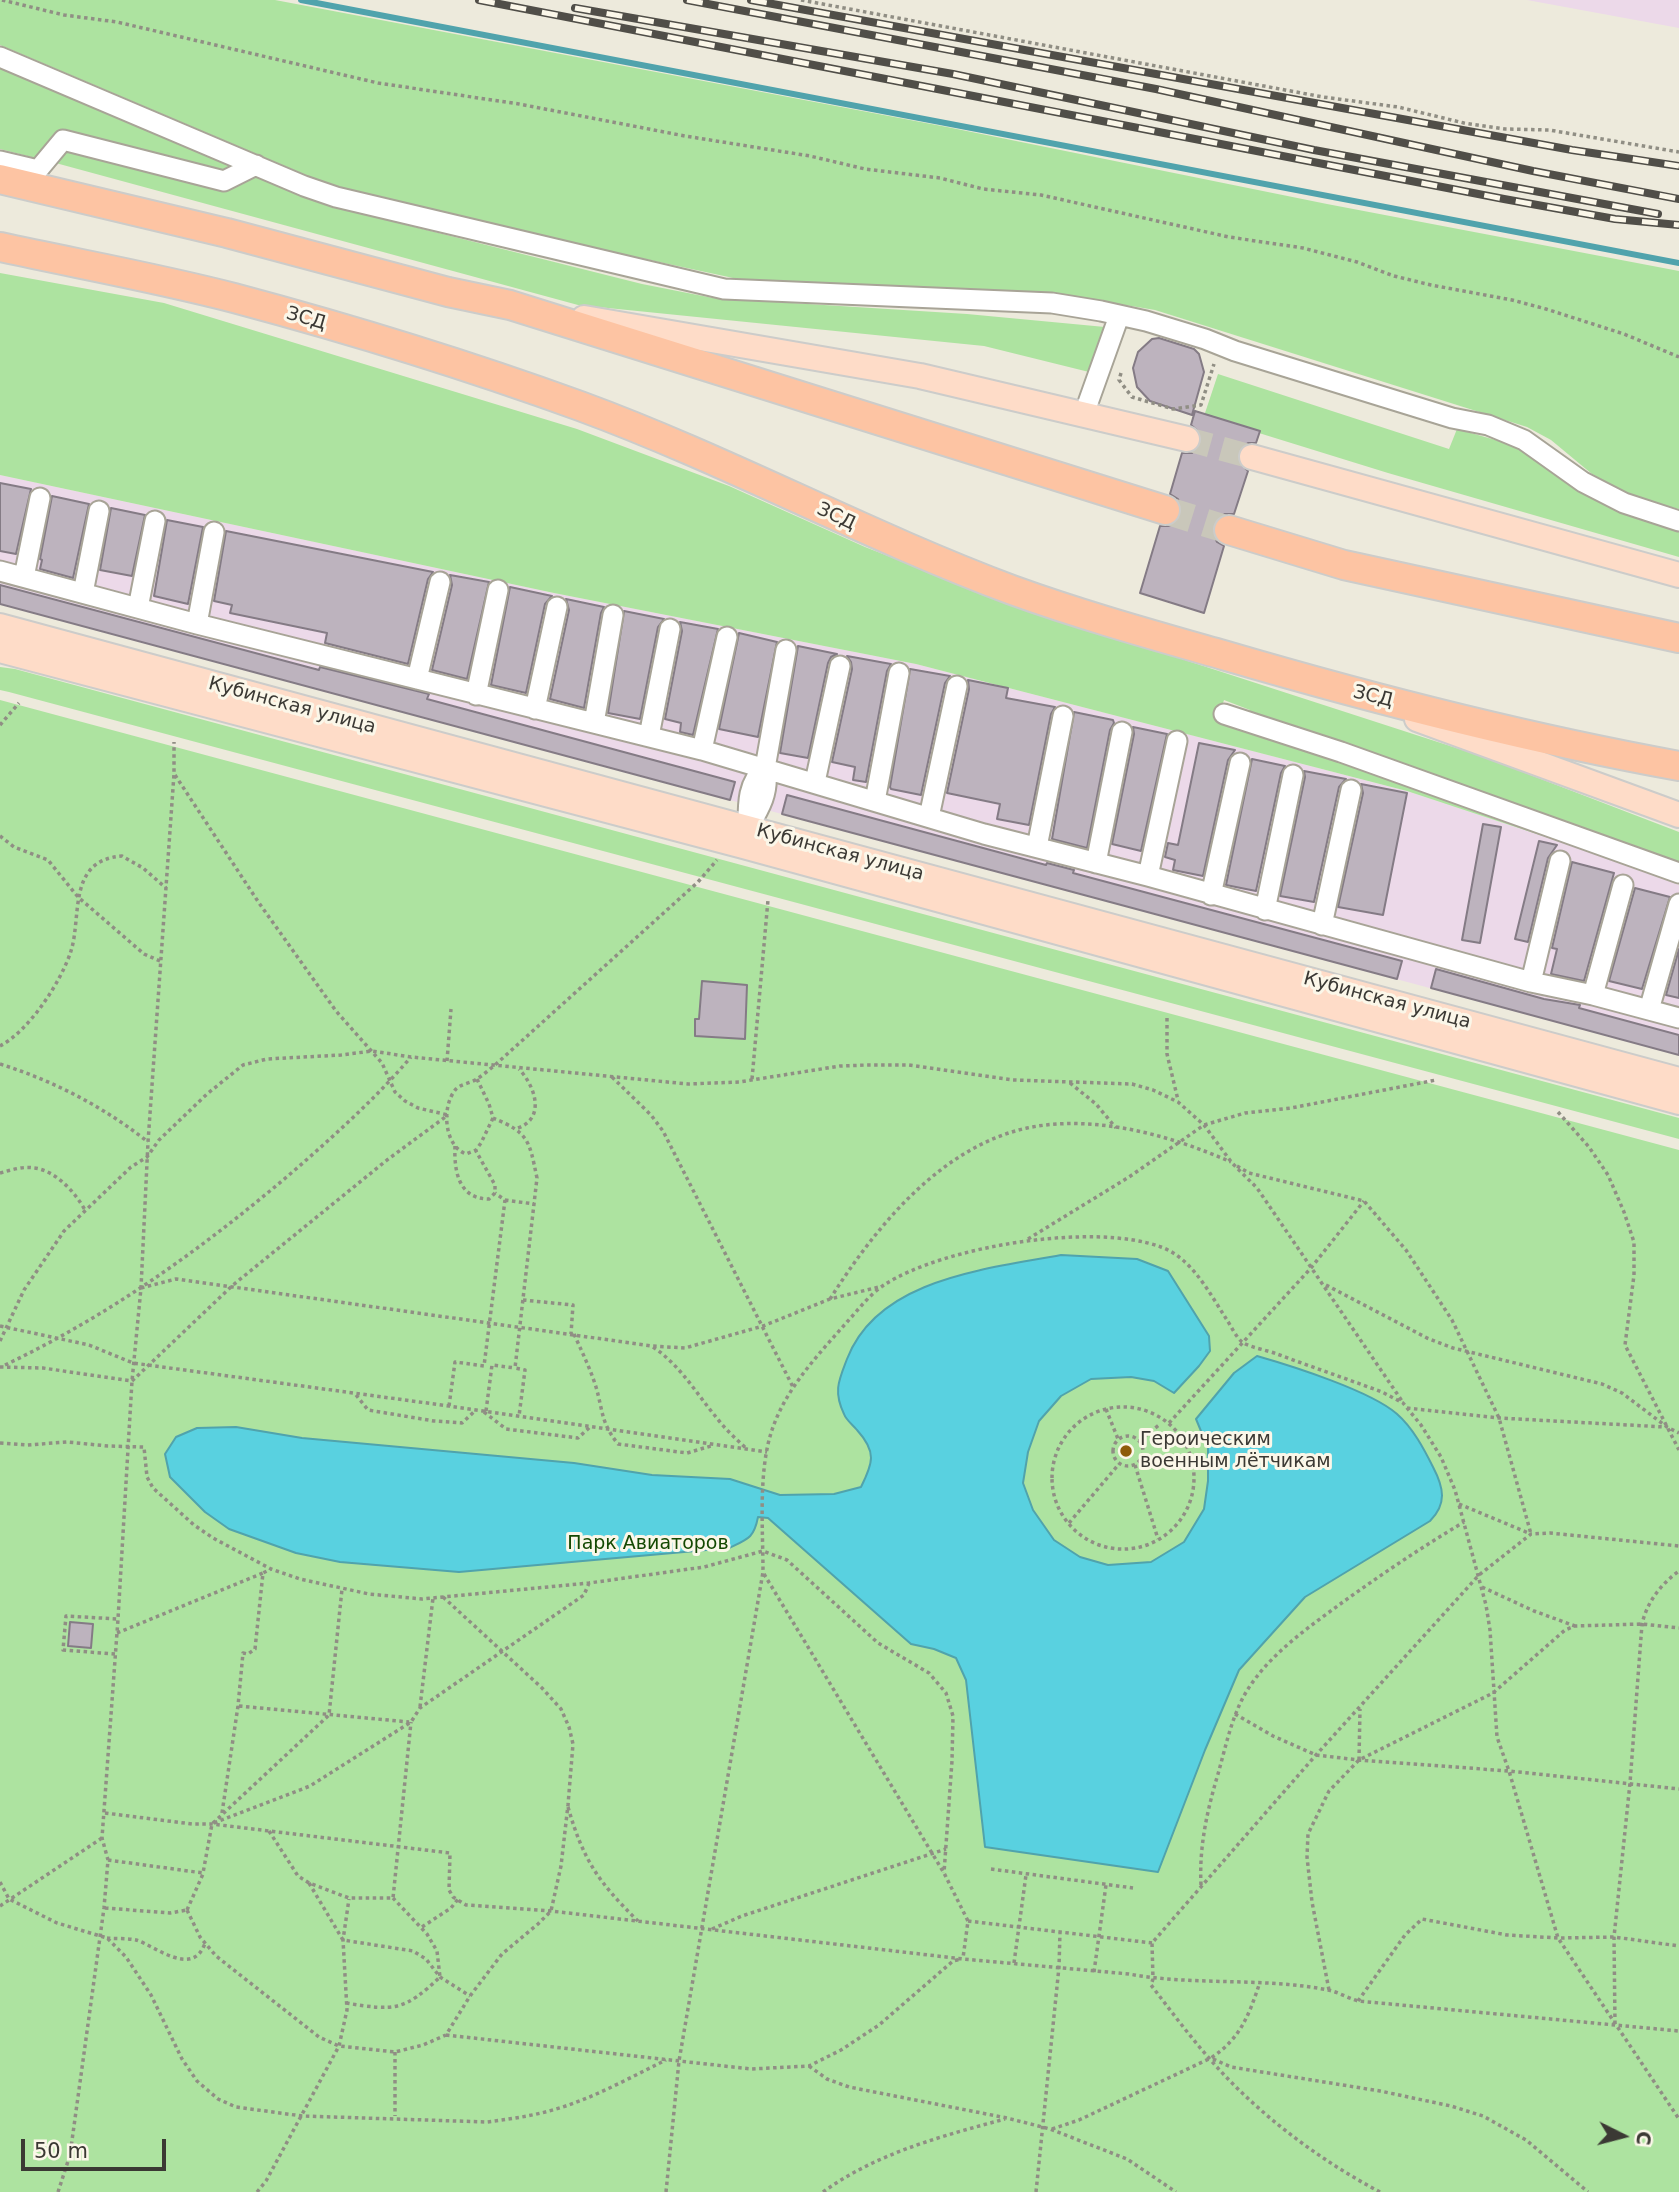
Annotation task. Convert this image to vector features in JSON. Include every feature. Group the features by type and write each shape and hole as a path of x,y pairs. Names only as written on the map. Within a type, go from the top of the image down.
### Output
{"highway":[{"path":"0,179 228,233 448,292 510,305 1165,510"},
{"name":"ЗСД","path":"0,247 230,297 406,348 581,407 732,468 871,533 1015,591 1318,683 1595,751 1679,766"},
{"path":"1229,530 1344,565 1679,638"}],"main road":[{"path":"510,305 920,376 1187,439"},
{"path":"1252,457 1679,575"},
{"name":"Кубинская улица","path":"0,626 1679,1102"},
{"name":"Кубинская улица","path":"0,650 745,837 1679,1080"},
{"path":"1318,683 1679,815"}],"lane":[{"path":"0,57 336,197 724,289 1052,303 1146,321 1452,418 1488,425 1524,440 1583,482 1624,503 1679,521"},
{"path":"0,161 38,170 63,140 224,181 256,165"},
{"path":"1084,414 1119,316"},
{"path":"24,577 40,498"},
{"path":"83,593 99,511"},
{"path":"138,608 155,521"},
{"path":"197,624 214,532"},
{"path":"0,570 197,624 702,750 929,817 1265,910 1531,982 1679,1018"},
{"path":"417,679 440,582"},
{"path":"476,695 498,590"},
{"path":"535,709 557,607"},
{"path":"594,723 613,615"},
{"path":"649,736 670,629"},
{"path":"702,750 727,637"},
{"path":"745,837 748,800 755,777 765,768 786,650"},
{"path":"815,782 840,666"},
{"path":"875,801 899,673"},
{"path":"929,817 957,686"},
{"path":"1224,714 1341,752 1679,873"},
{"path":"1037,847 1063,716"},
{"path":"1096,863 1122,732"},
{"path":"1148,876 1177,741"},
{"path":"1211,895 1240,762"},
{"path":"1265,910 1293,775"},
{"path":"1322,925 1351,790"},
{"path":"1531,982 1560,861"},
{"path":"1593,995 1623,885"},
{"path":"1649,1010 1679,904"}],"path":[{"path":"2,0 64,15 117,22 378,83 546,109 685,136 810,156 865,169 940,178 983,189 1041,195 1229,237 1313,250 1430,285 1546,309 1624,334 1679,357"},
{"path":"802,0 1323,97 1398,107 1464,123 1504,129 1549,130 1679,152"},
{"path":"1123,368 1119,380 1132,397 1173,409 1201,405 1220,345"},
{"path":"0,725 19,703"},
{"path":"58,2192 70,2155 101,1936 108,1860 102,1838 133,1363 141,1288 174,742"},
{"path":"174,774 267,914 336,1011 382,1063 395,1092 418,1108 448,1115"},
{"path":"0,836 14,847 48,860 78,897 145,954 160,961"},
{"path":"0,1046 10,1041 29,1022 42,1005 64,965 71,950 78,897 87,876 95,866 103,860 122,856 143,868 166,888"},
{"path":"476,1150 495,1185 493,1197 483,1199 465,1188 454,1169 454,1146 448,1132 448,1115 450,1101 457,1088 477,1079 495,1065 698,882"},
{"path":"752,1080 768,900"},
{"path":"447,1061 451,1009"},
{"path":"1167,1018 1167,1054 1178,1102"},
{"path":"0,1340 24,1290 64,1231 131,1167 147,1157 181,1117 243,1065 267,1059 372,1051 447,1061 688,1084 718,1084 867,1065 909,1065 996,1079 1132,1084 1153,1090 1178,1102 1204,1125 1232,1163 1257,1188 1403,1403 1421,1424 1441,1457 1464,1522 1482,1587 1490,1630 1497,1737 1558,1938 1679,2119"},
{"path":"1,1367 62,1338 196,1251 330,1139 390,1082 411,1057"},
{"path":"0,1064 73,1093 118,1118 148,1142"},
{"path":"517,1068 533,1087 535,1100 531,1118 518,1128"},
{"path":"610,1075 651,1115 663,1131 793,1387"},
{"path":"454,1146 466,1154 476,1150 493,1118 477,1079"},
{"path":"1025,1241 1129,1177 1204,1125 1245,1113 1291,1108 1436,1080"},
{"path":"1068,1082 1096,1104 1116,1128"},
{"path":"1558,1112 1589,1147 1608,1175 1624,1212 1634,1242 1634,1275 1625,1345 1679,1450"},
{"path":"132,1381 233,1285 387,1160 448,1115"},
{"path":"493,1118 518,1128 531,1153 537,1178 515,1368"},
{"path":"830,1300 846,1273 905,1202 947,1166 964,1154 1005,1134 1045,1125 1083,1124 1116,1128 1179,1142 1232,1163 1249,1173 1364,1201 1406,1250 1470,1352 1499,1418 1531,1534"},
{"path":"0,1173 30,1167 46,1171 65,1185 85,1210"},
{"path":"495,1193 505,1200 534,1204"},
{"path":"484,1366 505,1200"},
{"path":"1168,1423 1311,1268 1364,1201"},
{"path":"141,1288 176,1279 233,1285 685,1349 763,1326 830,1300 883,1286 934,1262 983,1248 1025,1241 1091,1237 1134,1240 1163,1247 1174,1253 1202,1281 1242,1341 1382,1392 1403,1403"},
{"path":"1324,1284 1427,1338 1470,1352 1602,1384 1640,1404 1667,1427 1679,1433"},
{"path":"666,2192 679,2061 763,1572 761,1521 767,1452 772,1431 793,1387 850,1319 883,1286"},
{"path":"523,1300 573,1305 572,1334 588,1363 606,1429 618,1444 687,1453 713,1445"},
{"path":"0,1326 89,1345 133,1363 767,1452"},
{"path":"652,1346 667,1357 702,1397 716,1418 748,1450"},
{"path":"449,1406 455,1362 515,1368 525,1370 519,1416"},
{"path":"354,1393 368,1410 462,1423 481,1410 492,1365"},
{"path":"1,1367 43,1368 132,1381"},
{"path":"1133,1407 1145,1410 1168,1423 1187,1447 1192,1461 1193,1484 1188,1506 1180,1519 1158,1539 1132,1548 1104,1546 1079,1533 1061,1511 1052,1484 1061,1443 1080,1421 1106,1409 1133,1407"},
{"path":"1407,1408 1499,1418 1667,1427"},
{"path":"1106,1409 1118,1439"},
{"path":"481,1410 506,1429 578,1438 590,1427"},
{"path":"1139,1441 1159,1425"},
{"path":"1129,1436 1139,1441 1142,1457 1135,1465 1129,1467 1119,1464 1112,1454 1118,1439 1129,1436"},
{"path":"0,1443 27,1445 67,1442 144,1447 148,1477 153,1488 185,1518 233,1550 271,1569 300,1579 369,1594 433,1598 589,1583 704,1567 763,1551 787,1560 878,1643 929,1673 946,1693 953,1716 944,1873"},
{"path":"1069,1523 1119,1464"},
{"path":"1135,1465 1158,1539"},
{"path":"1458,1503 1531,1534 1550,1533 1679,1546"},
{"path":"1201,1885 1200,1860 1209,1803 1235,1714 1248,1688 1308,1627 1378,1577 1464,1522"},
{"path":"1380,2192 1347,2174 1279,2125 1232,2084 1187,2032 1152,1984 1152,1943 1316,1755 1479,1575 1531,1534"},
{"path":"117,1633 271,1569"},
{"path":"763,1572 944,1873 968,1922 963,1959"},
{"path":"1615,2026 1614,1937 1630,1783 1642,1624 1646,1608 1661,1588 1679,1572"},
{"path":"222,1813 243,1653 248,1654 255,1649 263,1573"},
{"path":"212,1824 310,1786 411,1722 420,1708 584,1595 589,1583"},
{"path":"1482,1587 1575,1626"},
{"path":"187,1910 203,1873 212,1824 329,1715 342,1589"},
{"path":"442,1596 561,1709 573,1744 561,1866 551,1911 502,1954 470,1996 446,2035"},
{"path":"420,1708 433,1598"},
{"path":"115,1654 64,1650 66,1616 118,1619"},
{"path":"1329,1990 1308,1877 1308,1834 1329,1791 1359,1760 1493,1693 1565,1630 1575,1626 1642,1624 1679,1628"},
{"path":"238,1706 411,1722"},
{"path":"1359,1760 1360,1706"},
{"path":"1235,1714 1273,1736 1316,1755 1679,1789"},
{"path":"393,1898 411,1722"},
{"path":"568,1805 588,1863 638,1922"},
{"path":"105,1813 450,1853 448,1885 451,1894 466,1905 551,1911 1153,1979 1260,1982 1329,1990 1358,2001 1679,2031"},
{"path":"269,1831 298,1876 309,1883 349,1898 393,1898 422,1927 437,1951 440,1977"},
{"path":"0,1906 102,1838"},
{"path":"710,1930 742,1916 946,1849"},
{"path":"108,1860 203,1873"},
{"path":"991,1870 1133,1888"},
{"path":"1014,1963 1026,1874"},
{"path":"0,1882 9,1899 57,1923 107,1938 138,1941 163,1955 185,1959 196,1957 205,1943"},
{"path":"309,1883 343,1940"},
{"path":"1094,1972 1106,1885"},
{"path":"257,2192 266,2181 339,2046 345,2022 343,1940 349,1898"},
{"path":"422,1927 451,1908 458,1899"},
{"path":"104,1908 170,1913 187,1910"},
{"path":"187,1910 205,1943 216,1956 319,2037 339,2046 395,2052 423,2045 446,2035 751,2069 809,2066 841,2050 879,2025 953,1961 963,1959"},
{"path":"1358,2001 1405,1936 1422,1919 1507,1935 1614,1937 1679,1946"},
{"path":"968,1922 1152,1943"},
{"path":"1036,2192 1059,1967 1060,1932"},
{"path":"107,1938 141,1976 182,2059 197,2081 218,2099 236,2107 302,2116 395,2117 455,2122 515,2119 558,2109 666,2060"},
{"path":"343,1940 414,1951 426,1959 440,1977 470,1996"},
{"path":"346,2003 379,2008 400,2007 419,1997 440,1977"},
{"path":"1051,2129 1079,2120 1211,2058 1229,2046 1250,2012 1260,1982"},
{"path":"395,2052 395,2117"},
{"path":"1211,2058 1231,2067 1380,2091 1451,2106 1483,2116 1526,2140 1588,2192"},
{"path":"809,2066 827,2079 849,2087 1051,2129 1128,2159 1176,2192"},
{"path":"823,2192 856,2170 881,2158 1007,2118"}],"shaded area":[{"path":"1527,0 1679,0 1679,28"},
{"path":"0,475 554,593 916,664 1407,791 1561,842 1679,885 1679,1055 0,604"}],"green space":[{"path":"0,0 275,0 947,127 1327,204 1679,271 1679,509 1638,499 1592,474 1551,440 1527,427 1155,310 1054,293 747,281 525,233 370,196 320,181 0,45"},
{"path":"0,65 240,167 225,175 62,134 39,159 0,149"},
{"path":"65,147 226,188 254,174 339,208 642,284 713,298 967,314 1105,327 1089,372 984,346 578,305 52,162"},
{"path":"0,273 164,303 577,429 729,486 865,547 1009,603 1481,756 1679,832 1679,866 1250,713 1250,710 1224,700 1217,721 1415,785 1679,879 1679,884 1407,791 916,664 554,593 0,475"},
{"path":"1218,374 1449,449 1457,429 1513,445 1600,502 1632,517 1679,532 1679,557 1388,473 1204,416"},
{"path":"0,667 1679,1118 1679,1139 0,690"},
{"name":"Парк Авиаторов","path":"0,700 1679,1150 1679,2192 0,2192"}],"water":[{"path":"1061,1255 1137,1259 1168,1271 1209,1336 1210,1351 1174,1393 1154,1381 1131,1377 1091,1379 1061,1396 1039,1421 1028,1452 1023,1483 1033,1510 1054,1540 1080,1557 1108,1565 1151,1562 1184,1542 1204,1509 1208,1481 1208,1448 1196,1419 1234,1373 1257,1356 1330,1380 1385,1405 1413,1432 1440,1482 1441,1502 1430,1521 1305,1597 1239,1670 1158,1872 985,1847 966,1680 956,1658 911,1644 768,1518 758,1517 749,1537 729,1548 459,1572 340,1562 296,1553 229,1529 205,1512 170,1477 165,1454 176,1437 197,1428 236,1427 302,1438 574,1463 652,1475 730,1479 780,1495 834,1494 861,1487 870,1464 868,1445 845,1416 838,1392 847,1359 862,1332 883,1311 909,1294 938,1282 969,1273"}],"building":[{"path":"1159,338 1194,349 1199,354 1204,372 1192,415 1150,401 1137,387 1133,368 1138,352 1152,339"},
{"path":"1195,411 1260,431 1256,443 1248,443 1238,452 1238,461 1248,471 1234,514 1217,518 1213,525 1217,542 1224,546 1204,613 1140,593 1160,526 1176,523 1181,514 1178,499 1170,494 1182,453 1192,453 1201,443 1201,434 1191,425"},
{"path":"0,483 31,489 16,554 0,551"},
{"path":"52,496 89,504 73,578 40,569"},
{"path":"111,508 145,515 132,576 100,570"},
{"path":"167,520 203,527 188,604 154,596"},
{"path":"226,531 433,572 428,579 408,664 325,643 327,633 230,613 232,605 214,601"},
{"path":"450,575 489,582 467,679 432,670 452,585"},
{"path":"0,585 319,670 320,667 429,694 427,699 735,782 730,800 0,604"},
{"path":"510,587 552,596 545,604 526,693 491,685"},
{"path":"566,599 604,607 584,708 550,699 569,610"},
{"path":"624,611 664,619 658,627 640,719 608,713"},
{"path":"680,622 718,629 693,735 680,732 681,723 665,719 682,631"},
{"path":"739,633 777,642 758,737 719,729"},
{"path":"798,646 837,654 831,657 828,663 808,758 780,753"},
{"path":"847,656 891,664 887,671 866,782 853,780 855,767 832,762 852,669"},
{"path":"910,669 950,676 945,683 921,795 890,787"},
{"path":"968,680 1008,688 1006,698 1055,707 1051,714 1029,825 997,819 1000,804 947,793 969,689"},
{"path":"1074,712 1113,720 1114,723 1110,730 1087,848 1052,839"},
{"path":"1133,727 1167,734 1141,851 1112,844 1134,734"},
{"path":"1199,743 1235,750 1228,760 1203,876 1173,870 1175,860 1165,857 1168,843 1178,845"},
{"path":"1252,759 1285,766 1281,773 1256,891 1226,885"},
{"path":"1304,771 1346,779 1339,787 1314,902 1280,896 1305,777"},
{"path":"1361,784 1407,793 1383,915 1338,907 1363,793"},
{"path":"787,795 1046,865 1047,863 1074,870 1073,873 1402,961 1397,979 782,814"},
{"path":"1483,824 1501,827 1480,943 1462,940"},
{"path":"1539,841 1557,845 1548,858 1528,942 1515,939"},
{"path":"1572,862 1614,873 1584,981 1551,974 1557,949 1552,948"},
{"path":"1635,888 1670,897 1642,989 1609,981"},
{"path":"1679,949 1679,998 1666,995"},
{"path":"1436,969 1544,999 1580,1005 1579,1008 1679,1035 1679,1055 1431,988"},
{"path":"702,981 747,985 745,1039 695,1036 695,1019 699,1019"},
{"path":"70,1622 93,1624 91,1648 68,1646"}],"waterway":[{"path":"301,0 1679,263"}],"tunnel":[{"path":"1187,439 1252,457"},
{"path":"1165,510 1229,530"}],"railway":[{"path":"479,0 1504,199 1615,219 1679,225"},
{"path":"687,0 1156,89 1533,171 1679,199"},
{"path":"751,0 1572,150 1679,166"},
{"path":"575,8 953,74 1314,150 1658,214"}],"place":[{"name":"Героическим военным лётчикам","path":"1126,1451"}]}
